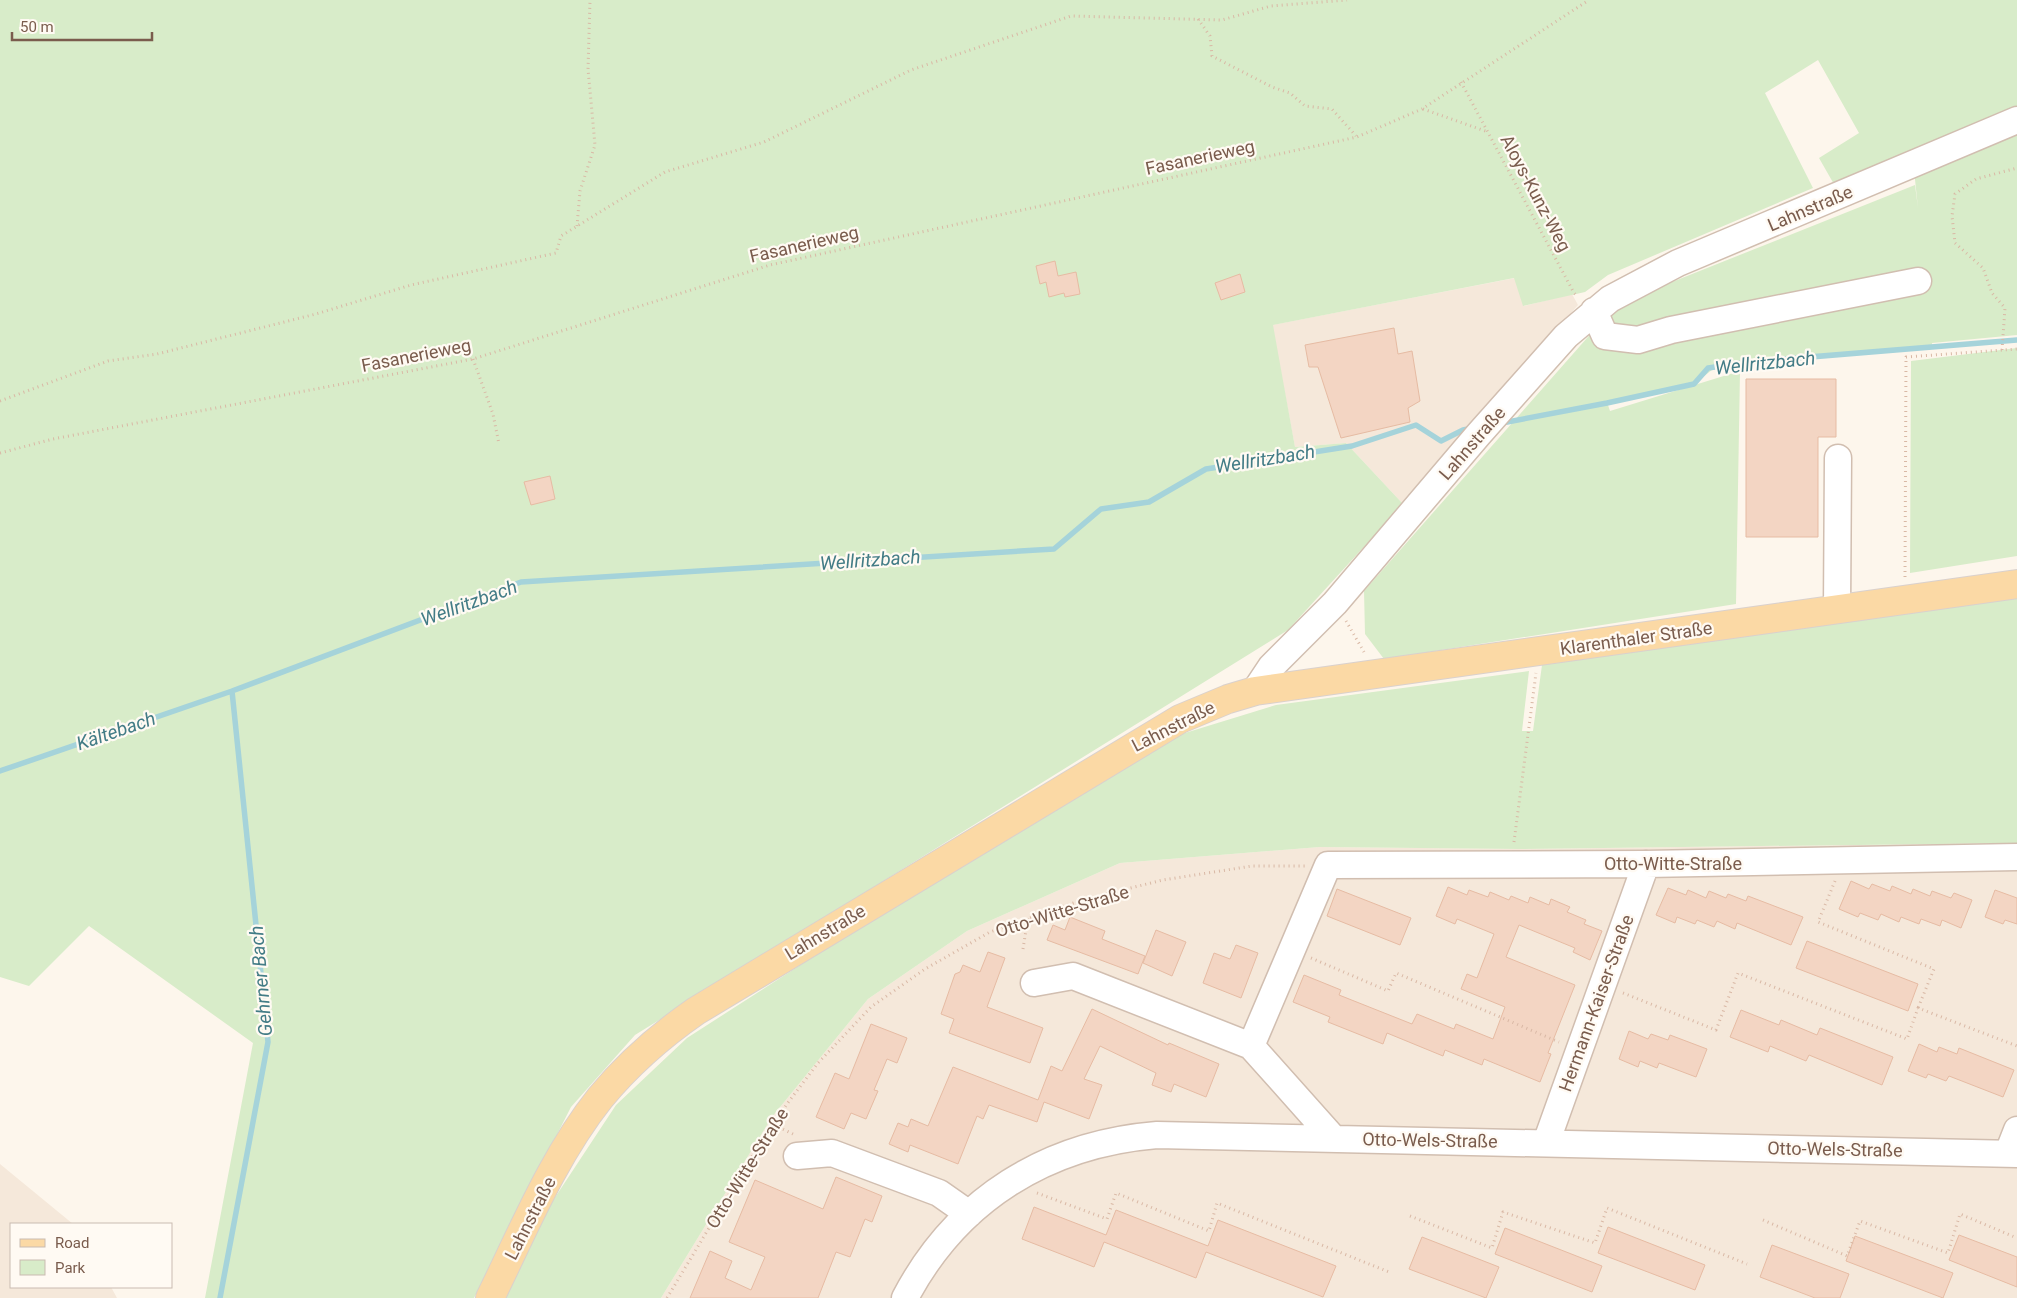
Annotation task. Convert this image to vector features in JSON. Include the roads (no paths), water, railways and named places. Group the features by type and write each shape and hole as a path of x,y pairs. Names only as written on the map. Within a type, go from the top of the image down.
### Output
{"main road":[{"name":"Klarenthaler Straße","path":"1255,691 2017,584"},
{"name":"Lahnstraße","path":"490,1298 552,1173 586,1116 633,1061 674,1026 1160,729 1200,709 1255,691"}],"street":[{"name":"Lahnstraße","path":"1255,691 1274,663 1335,603 1546,356 1594,311 1625,291 1678,263 2017,120"},
{"path":"1594,311 1605,336 1638,340 1671,330 1918,281"},
{"path":"1837,609 1838,458"},
{"name":"Otto-Witte-Straße","path":"1251,1046 1328,865 1646,864 2017,857"},
{"name":"Hermann-Kaiser-Straße","path":"1546,1143 1646,864"},
{"path":"1034,983 1073,976 1251,1046 1332,1138"},
{"name":"Otto-Wels-Straße","path":"905,1298 937,1248 969,1214 1008,1183 1030,1170 1078,1150 1129,1138 1157,1136 1546,1143 2014,1146"},
{"path":"797,1156 832,1153 939,1193 969,1214"}],"waterway":[{"name":"Wellritzbach","path":"1502,423 1694,384 1708,368 1749,362 2017,340"},
{"name":"Wellritzbach","path":"0,771 232,691 521,582 1054,549 1101,509 1149,502 1206,469 1352,446 1416,425 1441,441 1463,430 1473,428"},
{"name":"Gehrner Bach","path":"220,1298 268,1042 232,691"}],"water label":[{"name":"Kältebach","path":"116,731"}]}
